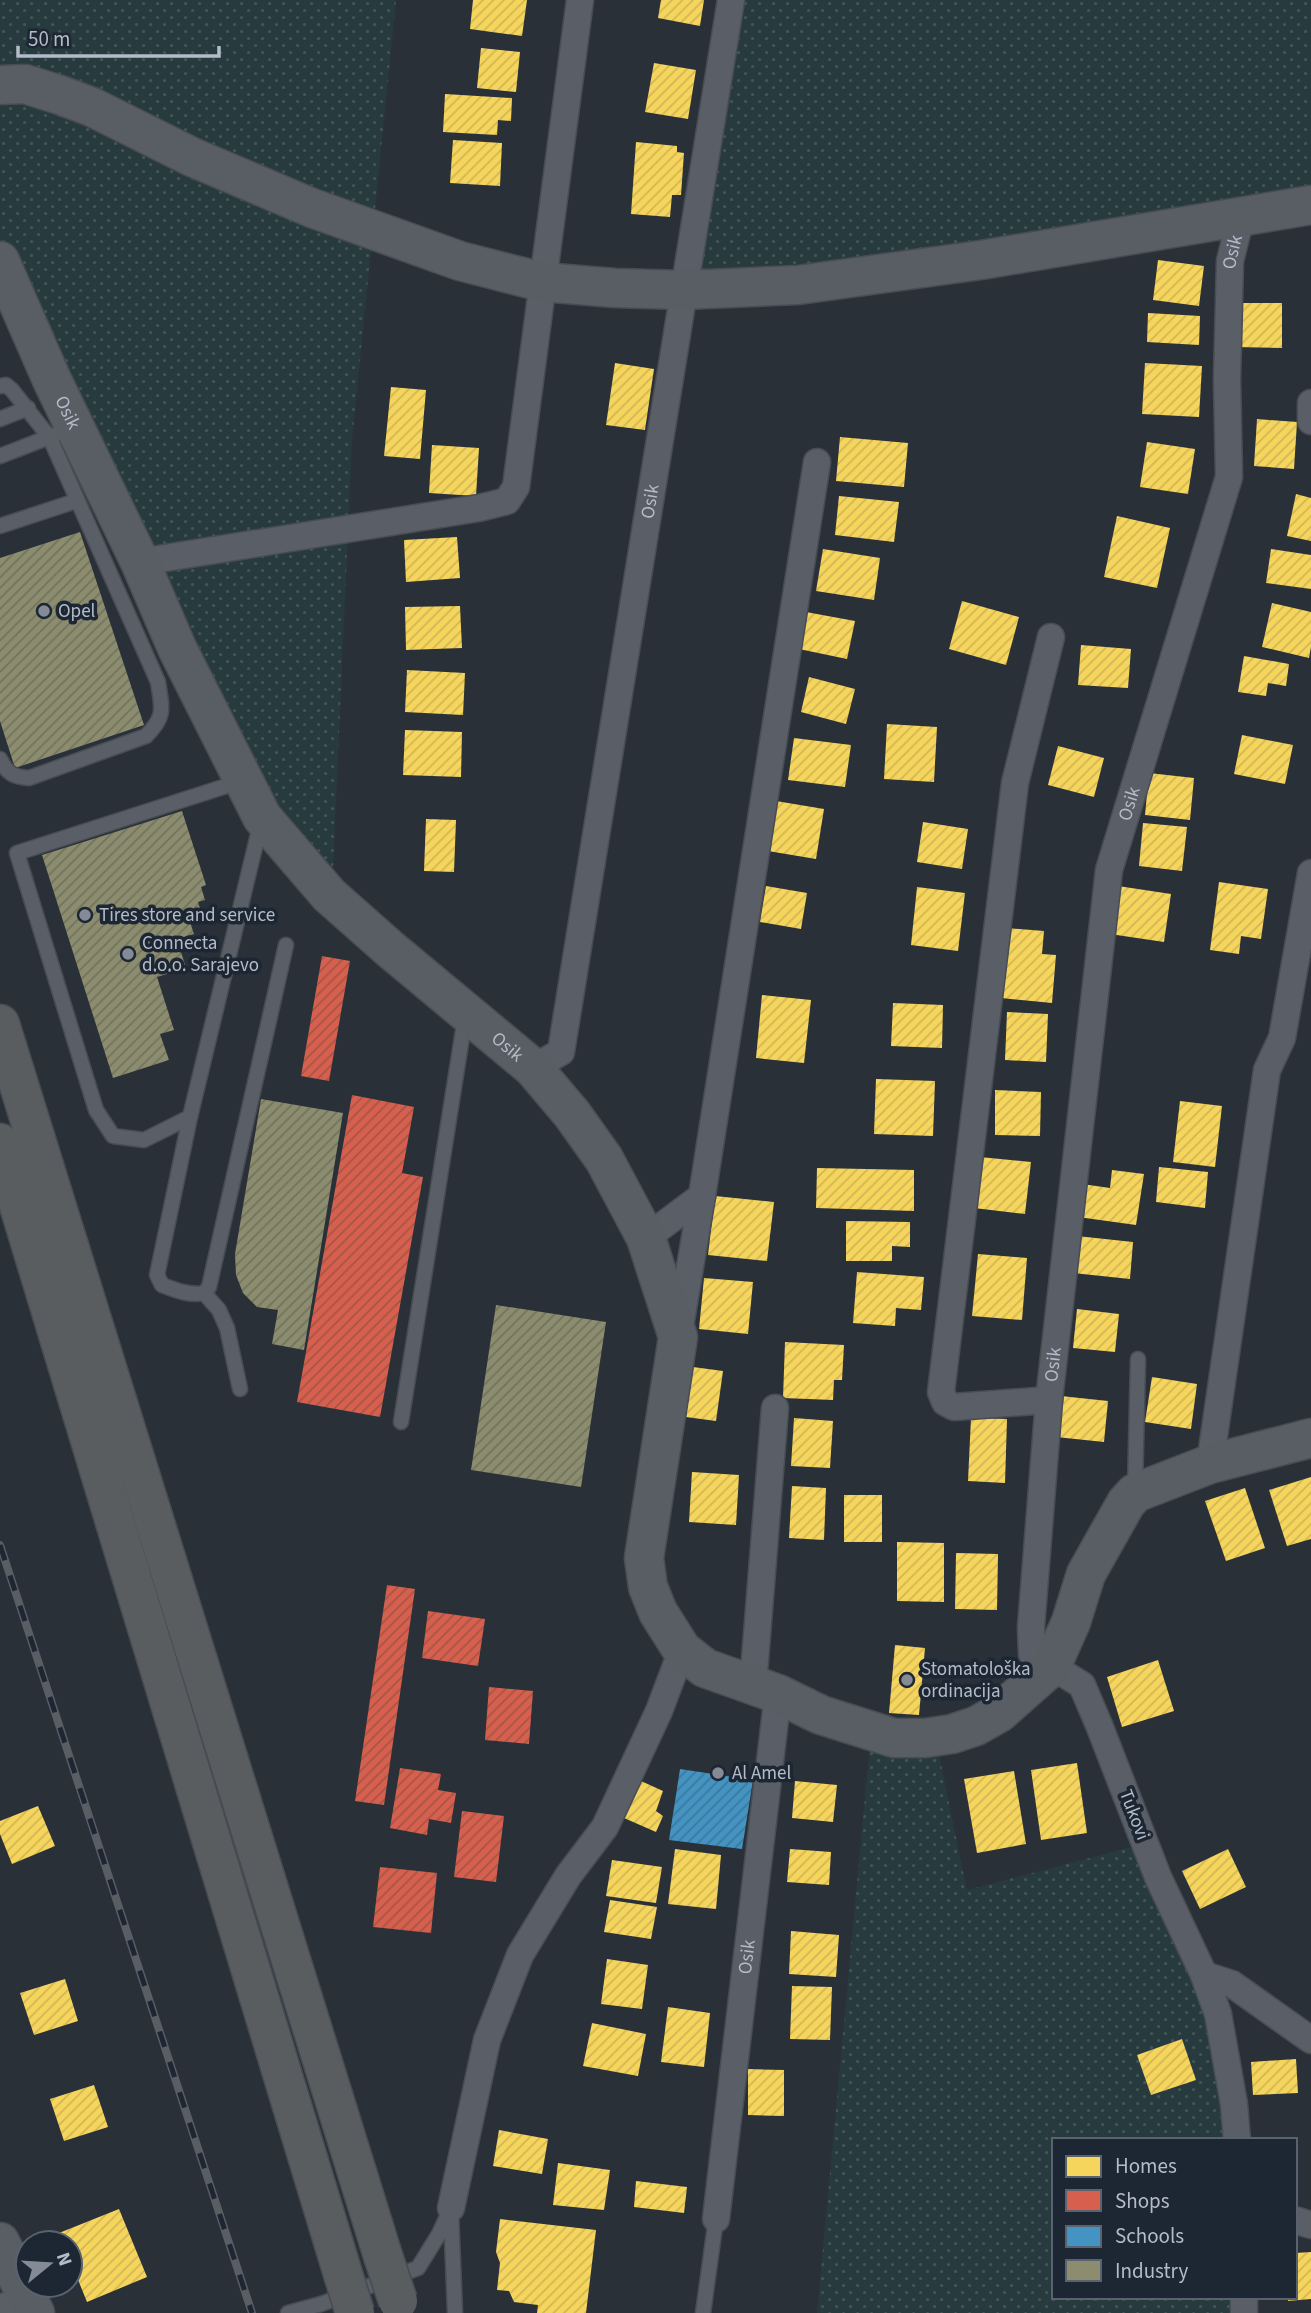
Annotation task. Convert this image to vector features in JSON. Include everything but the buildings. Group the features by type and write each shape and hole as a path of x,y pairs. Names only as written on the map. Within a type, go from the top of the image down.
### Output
{"highway":[{"path":"0,999 4,1037 400,2307"},
{"path":"0,1143 355,2313"}],"main road":[{"path":"0,85 25,84 60,95 92,107 192,157 312,208 460,261 542,282 684,290 798,285 981,260 1311,205"},
{"name":"Osik","path":"0,261 62,431 140,562 177,648 262,817 329,895 533,1068 572,1114 604,1159 646,1238 678,1337 644,1558 648,1587 658,1612 682,1650 705,1668 766,1690 821,1715 894,1738 925,1738 952,1734 976,1726 999,1713 1051,1667 1086,1574 1126,1503 1135,1493"},
{"path":"1135,1493 1210,1464 1311,1438"},
{"path":"0,2242 21,2307"}],"street":[{"path":"140,562 479,508 508,501 516,487 580,0"},
{"name":"Osik","path":"533,1068 561,1052 731,0"},
{"name":"Osik","path":"1051,1667 1032,1654 1031,1627 1049,1400 1109,870 1230,477 1227,379 1230,261 1241,217"},
{"path":"1311,403 1311,421"},
{"name":"Osik","path":"678,1337 817,461"},
{"name":"Osik","path":"1049,1400 954,1406 945,1402 941,1392 1015,783 1051,637"},
{"path":"1210,1464 1267,1070 1282,1038 1311,873"},
{"path":"646,1238 702,1196"},
{"name":"Osik","path":"716,2219 766,1690 775,1408"},
{"path":"451,2208 487,2040 520,1955 568,1875 605,1827 659,1711 682,1650"},
{"name":"Tukovi","path":"1051,1667 1082,1685 1158,1877 1204,1975 1218,2014 1234,2104 1237,2138"},
{"path":"1204,1975 1232,1984 1311,2040"}],"lane":[{"path":"0,386 6,385 29,408 62,431 76,500 158,682 162,704 159,723 146,736 29,778 16,777 5,770 0,759"},
{"path":"0,419 29,408"},
{"path":"0,456 62,431"},
{"path":"0,526 76,500"},
{"path":"190,1117 144,1140 113,1136 96,1110 17,852 243,780"},
{"path":"262,817 190,1117 157,1275 162,1285 179,1291 197,1294 204,1293 209,1287 286,945"},
{"path":"401,1422 466,1013"},
{"path":"204,1293 219,1310 227,1328 240,1389"},
{"path":"1135,1493 1138,1359"},
{"path":"288,2313 321,2304 418,2268 451,2208"},
{"path":"451,2208 455,2313"},
{"path":"703,2313 716,2219"}],"green space":[{"path":"0,0 396,0 352,439 332,892 294,858 0,260"},
{"path":"736,0 1311,0 1311,197 694,290"},
{"path":"871,1733 939,1755 967,1890 1147,1843 1203,1996 1226,2119 1226,2138 1052,2138 1052,2299 1230,2299 1231,2313 817,2313"}],"railway":[{"path":"0,1545 252,2313"}],"place":[{"name":"Opel","path":"44,611"},
{"name":"Tires store and service","path":"85,915"},
{"name":"Connecta d.o.o. Sarajevo","path":"128,954"},
{"name":"Stomatološka ordinacija","path":"907,1680"},
{"name":"Al Amel","path":"718,1773"}]}
